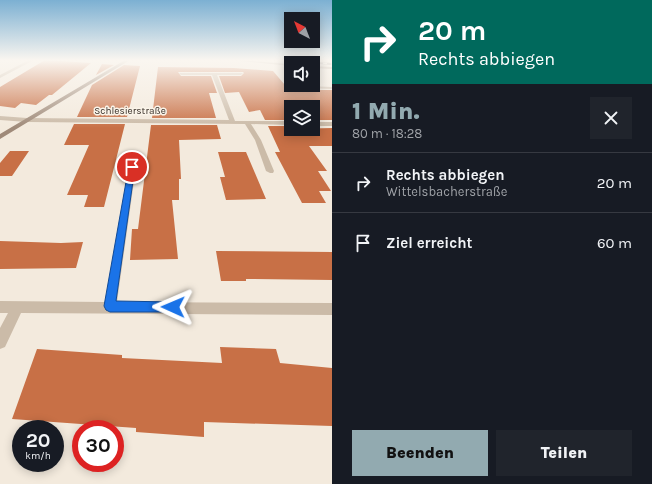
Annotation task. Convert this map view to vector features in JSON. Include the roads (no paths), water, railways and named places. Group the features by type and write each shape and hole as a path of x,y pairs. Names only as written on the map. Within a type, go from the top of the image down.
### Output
{"street":[{"path":"0,137 90,83"},
{"path":"217,83 233,122"},
{"path":"320,88 332,88"},
{"name":"Schlesierstraße","path":"0,118 27,120 284,123"},
{"path":"247,122 262,147 270,171"},
{"path":"320,124 332,124"},
{"path":"110,306 132,167"},
{"path":"0,307 110,306 332,309"},
{"path":"0,342 18,307"}]}
